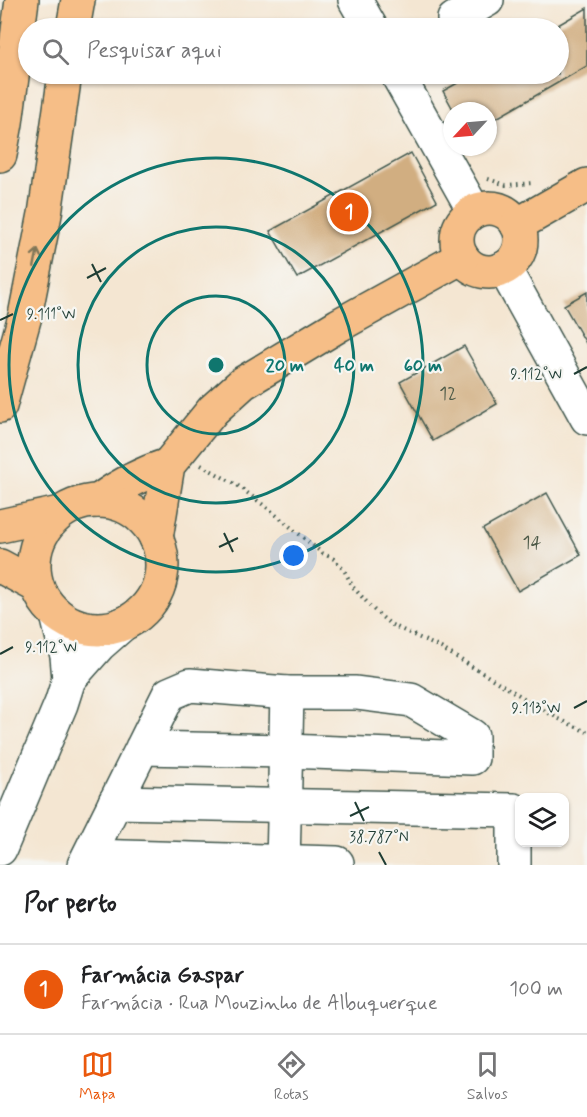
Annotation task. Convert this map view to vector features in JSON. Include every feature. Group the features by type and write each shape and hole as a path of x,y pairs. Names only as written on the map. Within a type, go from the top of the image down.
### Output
{"main road":[{"path":"20,18 22,0"},
{"path":"67,18 68,0"},
{"path":"75,18 78,0"},
{"path":"0,155 18,31"},
{"path":"0,406 25,316 45,214 64,84"},
{"path":"517,225 587,185"},
{"path":"482,208 499,210 510,216 517,225 521,243 518,253 504,268 492,272 480,271 470,266 462,257 457,237 465,218 474,211 482,208"},
{"path":"156,538 183,463 213,410 243,383 339,325 462,257"},
{"path":"98,501 145,472 183,463"},
{"path":"0,525 60,513 78,504 98,501 116,504 132,511 146,523 156,538 161,554 162,572 158,588 150,603 138,616 123,624 101,630 77,626 57,615 45,602 37,586 33,566 36,546 46,527 60,513"},
{"path":"0,566 37,586"}],"street":[{"path":"355,0 365,18"},
{"path":"456,18 487,0"},
{"path":"403,84 474,211"},
{"path":"504,268 585,414"},
{"path":"0,849 61,704 69,679 67,656 57,615"},
{"path":"69,679 99,645 123,624"},
{"path":"142,748 472,758 472,736 411,700 356,693 287,693 190,685 169,694 142,748 116,802 87,860 337,863"},
{"path":"283,862 287,693"},
{"path":"116,802 514,810 513,865"}],"path":[{"path":"183,463 237,485 322,553 334,559 360,595 390,624 441,648 557,718 587,732"}],"building":[{"path":"587,8 587,66 569,76 569,19"},
{"path":"456,84 556,84 497,118 497,102 449,102 443,91"},
{"path":"411,153 437,201 297,278 270,231"},
{"path":"587,292 587,345 564,305"},
{"path":"464,346 497,404 433,441 400,382"},
{"path":"547,493 581,555 518,591 483,529"}],"place":[{"name":"Farmácia Gaspar","path":"349,212"}]}
